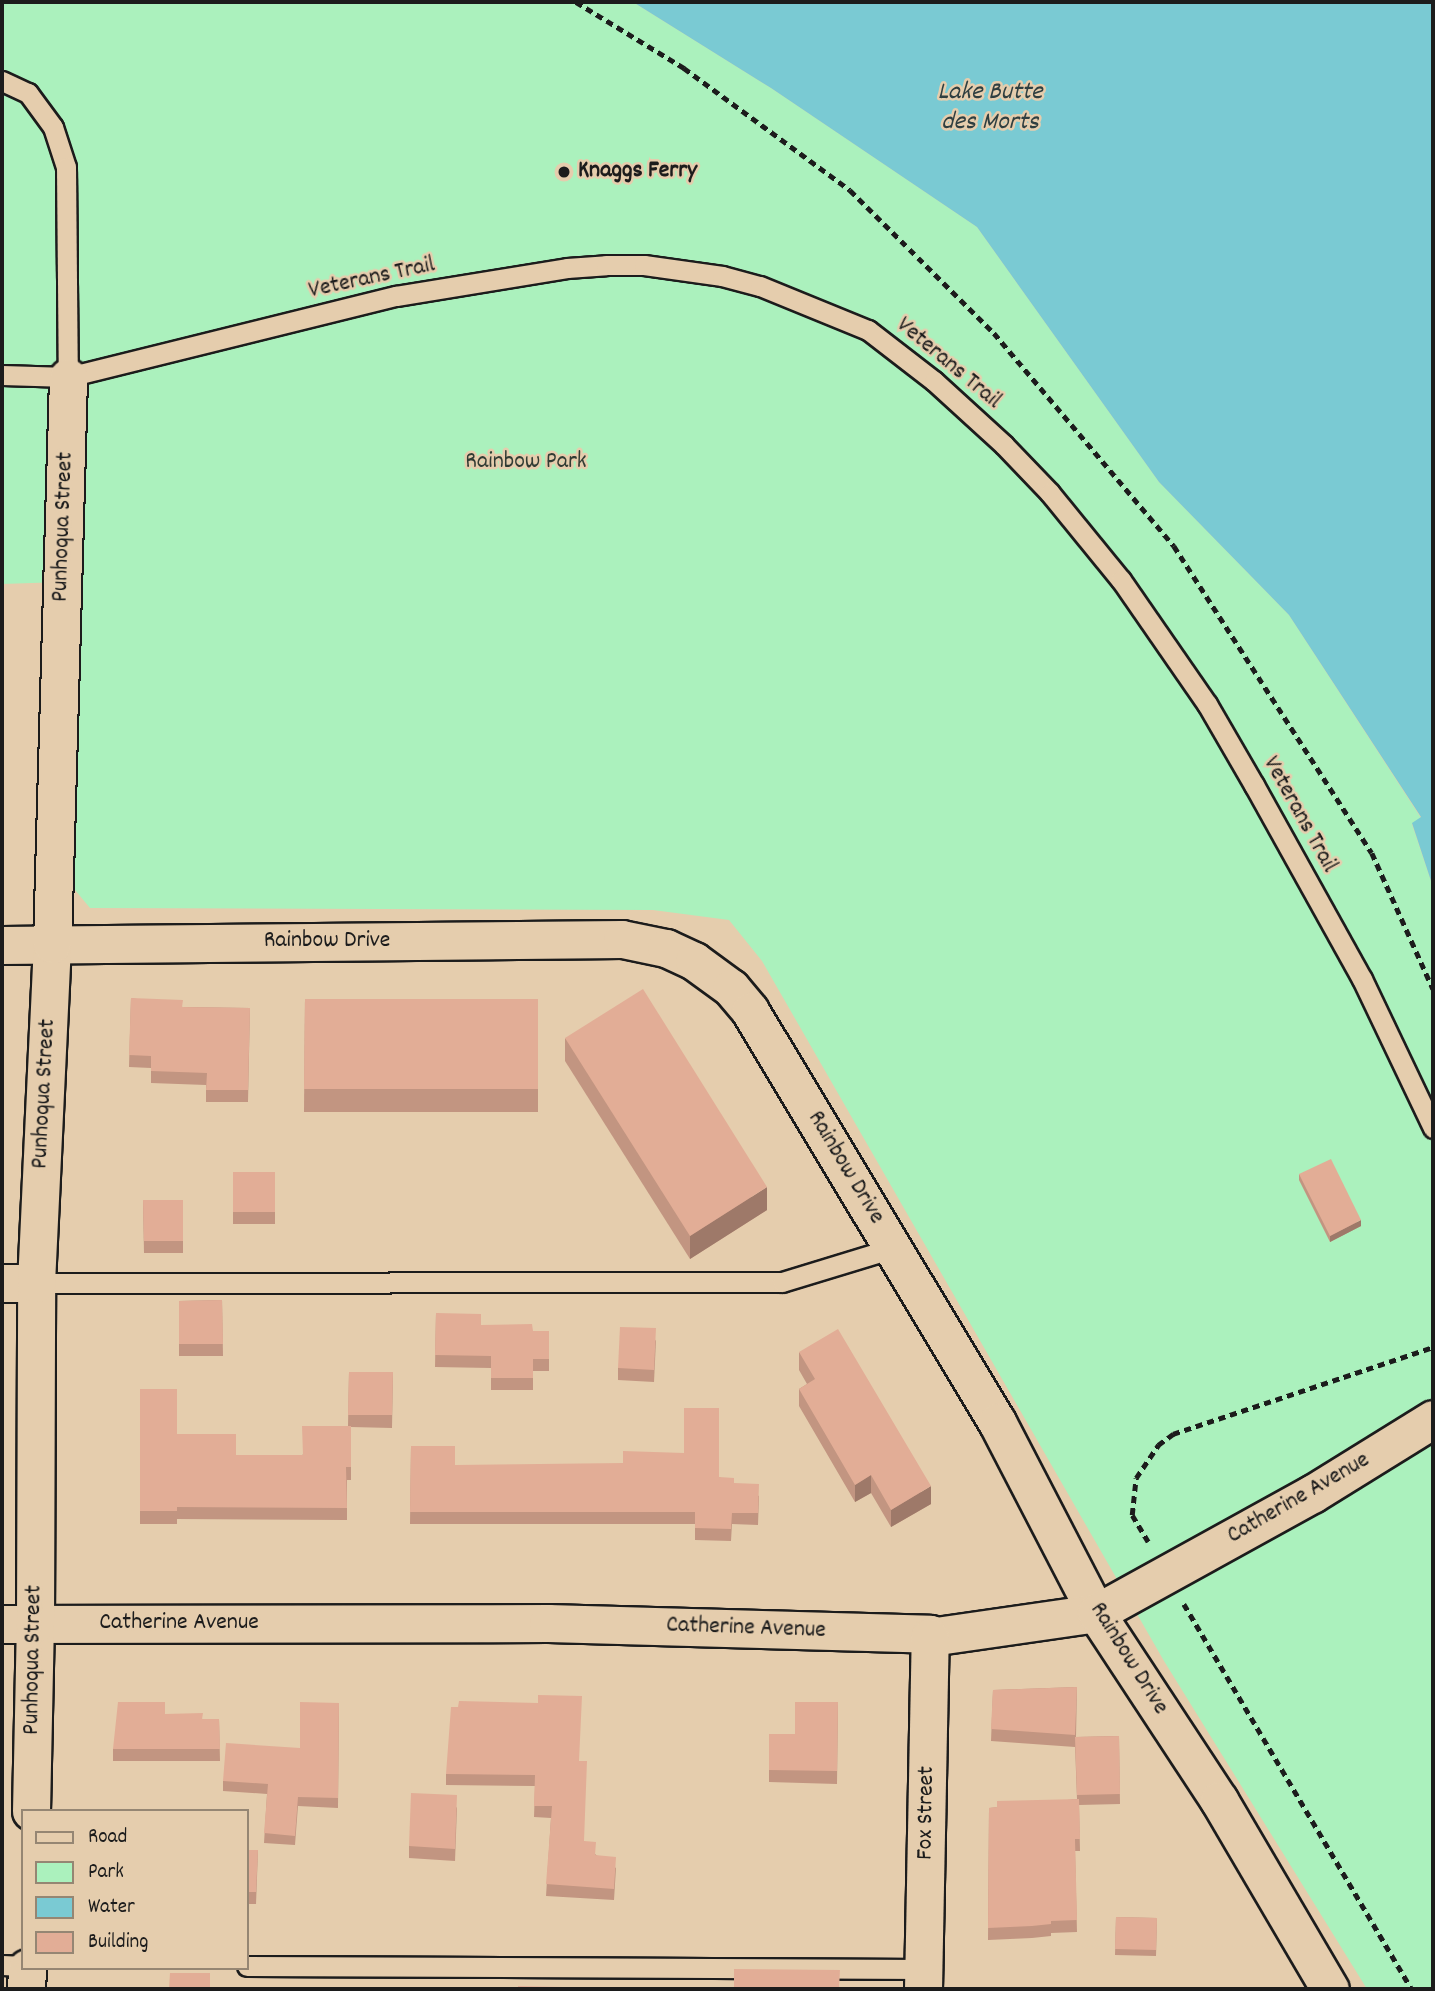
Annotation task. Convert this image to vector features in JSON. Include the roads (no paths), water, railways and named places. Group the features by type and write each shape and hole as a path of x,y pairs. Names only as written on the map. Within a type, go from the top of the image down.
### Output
{"street":[{"name":"Punhoqua Street","path":"30,1809 18,1624 19,1283 52,944 68,377"},
{"name":"Rainbow Drive","path":"2,945 622,939 666,948 694,961 731,988 750,1012 997,1422 1096,1613 1219,1800 1330,1989"},
{"name":"Catherine Avenue","path":"18,1624 548,1623 916,1633 930,1634 930,1637 1096,1613 1312,1494 1433,1419"},
{"name":"Fox Street","path":"923,1979 930,1637"},
{"path":"25,1970 26,1989"}],"lane":[{"path":"2,80 28,93 54,127 66,167 68,377"},
{"name":"Veterans Trail","path":"2,375 68,377 396,296 567,268 606,265 644,265 722,276 760,286 868,330 934,381 1003,445 1050,493 1121,580 1207,704 1254,785 1362,979 1433,1128"},
{"path":"19,1283 782,1282 893,1248"},
{"path":"2,1965 21,1967"},
{"path":"248,1966 923,1979"}],"water":[{"name":"Lake Butte des Morts","path":"633,2 1433,2 1433,887 1412,823 1421,817 1289,615 1159,482 977,227 771,88"}],"place":[{"name":"Knaggs Ferry","path":"564,172"}],"park label":[{"name":"Rainbow Park","path":"526,463"}]}
